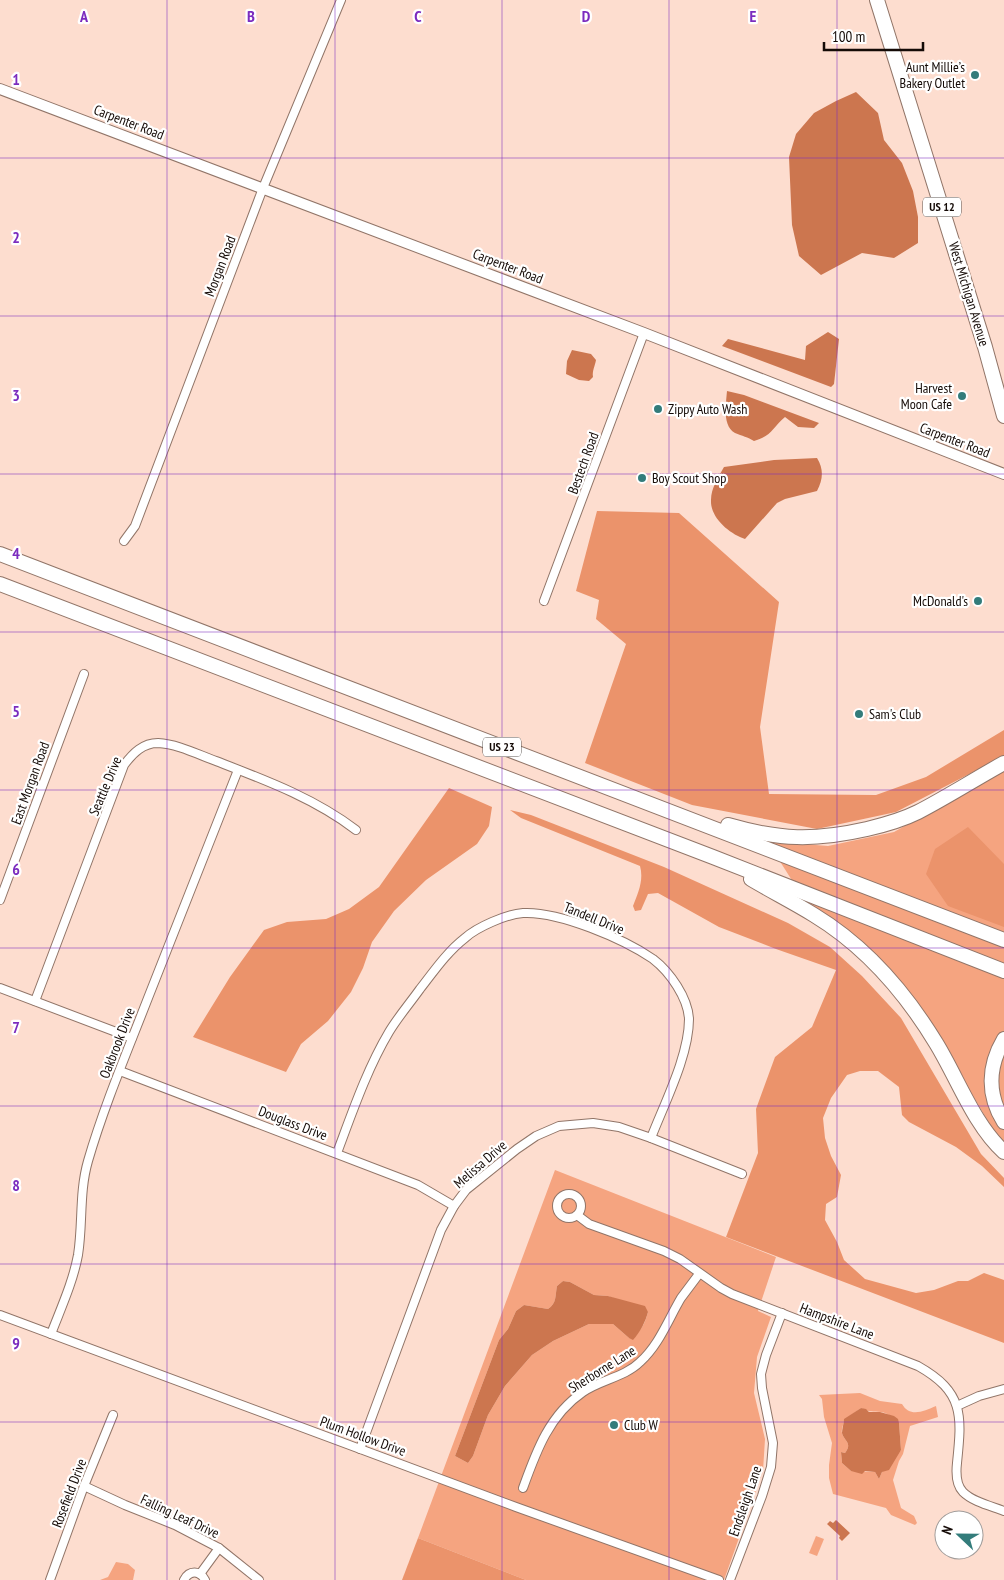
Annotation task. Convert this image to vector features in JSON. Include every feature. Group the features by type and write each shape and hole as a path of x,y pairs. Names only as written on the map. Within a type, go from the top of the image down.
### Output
{"highway":[{"name":"West Michigan Avenue","path":"878,0 985,347 1004,416"},
{"name":"US 23","path":"0,554 1004,940"},
{"name":"US 23","path":"0,584 714,857 1004,971"},
{"path":"648,802 765,834 815,838 841,835 890,824 917,812 1004,763"},
{"path":"714,857 814,914 848,940 880,969 913,1008 936,1043 984,1128 1004,1152"},
{"path":"1004,1039 995,1057 990,1079 996,1108 1004,1122"}],"main road":[{"name":"Carpenter Road","path":"0,88 644,333 1004,474"}],"street":[{"name":"Morgan Road","path":"124,541 135,526 263,188 340,0"},
{"name":"Bestech Road","path":"544,601 644,333"},
{"name":"East Morgan Road","path":"0,900 84,674"},
{"name":"Seattle Drive","path":"35,1002 124,765 138,749 149,744 159,743 180,748 297,794 340,818 356,830"},
{"name":"Oakbrook Drive","path":"51,1334 74,1273 78,1256 83,1189 87,1164 97,1132 132,1038 238,770"},
{"name":"Tandell Drive","path":"337,1153 363,1084 389,1032 440,962 466,937 497,919 522,913 553,915 586,926 624,943 654,960 671,977 683,997 689,1018 685,1045 679,1066 651,1138"},
{"path":"0,988 132,1038"},
{"name":"Douglass Drive","path":"120,1071 418,1185 454,1206"},
{"name":"Melissa Drive","path":"360,1449 441,1230 454,1206 466,1190 517,1149 536,1136 559,1126 593,1123 619,1127 742,1174"},
{"name":"Hampshire Lane","path":"577,1215 589,1224 664,1251 680,1259 732,1294 918,1366 933,1374 945,1386 957,1406 960,1417 956,1472 961,1490 971,1498 1004,1512"},
{"name":"Sherborne Lane","path":"523,1488 536,1452 546,1432 562,1410 583,1392 638,1364 649,1354 682,1297 700,1274"},
{"name":"Endsleigh Lane","path":"730,1580 771,1467 773,1443 761,1374 782,1313"},
{"name":"Plum Hollow Drive","path":"0,1315 719,1580"},
{"path":"957,1406 978,1396 1004,1389"},
{"name":"Rosefield Drive","path":"50,1580 84,1486 113,1415"},
{"name":"Falling Leaf Drive","path":"84,1486 124,1505 175,1524 219,1548 259,1580"},
{"path":"184,1580 189,1574 196,1573 203,1577 219,1548"}],"shaded area":[{"path":"856,92 878,113 884,140 902,163 913,191 918,217 918,243 894,258 862,253 821,275 799,256 792,225 789,157 796,134 814,113"},
{"path":"828,332 839,339 834,384 831,387 722,346 728,339 805,360 806,346"},
{"path":"572,350 591,354 596,360 593,377 589,381 579,380 566,374 567,361"},
{"path":"727,391 744,395 819,423 814,428 798,427 785,417 768,434 754,441 735,433 728,425 726,420"},
{"path":"817,458 822,474 821,483 817,491 785,499 777,503 745,539 727,529 717,519 712,507 712,491 724,467 774,460"},
{"path":"597,511 679,513 779,602 760,727 769,794 876,795 926,777 1004,730 1004,756 896,812 817,829 692,805 585,763 626,644 596,619 599,600 576,591"},
{"path":"1004,770 1004,1143 999,1139 913,998 865,944 807,904 767,841 828,846 894,832"},
{"path":"449,788 492,807 489,826 477,844 426,880 394,911 372,942 363,968 351,992 328,1021 301,1044 286,1072 193,1037 230,977 264,930 287,922 326,919 349,909 379,887"},
{"path":"510,810 531,815 664,867 788,923 830,947 862,976 901,1018 981,1154 1004,1178 1004,1187 982,1166 956,1147 909,1122 902,1115 899,1087 878,1071 860,1071 847,1075 831,1098 823,1118 825,1138 831,1156 841,1175 837,1197 826,1204 825,1220 844,1260 865,1279 916,1293 934,1290 958,1281 968,1281 984,1273 1004,1280 1004,1343 726,1237 758,1153 756,1109 775,1057 812,1027 836,970 719,927 658,893 648,894 641,910 635,911 633,906 641,881 640,866 521,818"},
{"path":"968,827 1004,864 1004,927 948,906 926,874 935,849"},
{"path":"555,1170 776,1257 758,1311 771,1317 757,1357 754,1393 765,1439 763,1471 724,1580 526,1580 418,1538","holes":["563,1281 570,1282 594,1295 608,1296 648,1312 641,1328 629,1338 613,1324 589,1324 553,1341 532,1355 505,1386 488,1415 473,1456 468,1463 455,1456 499,1340 508,1329 516,1311 524,1305 548,1309 554,1302 557,1286"]},
{"path":"563,1281 570,1282 594,1295 608,1296 645,1306 648,1312 640,1331 633,1340 613,1324 589,1324 553,1341 532,1355 505,1386 488,1415 473,1456 468,1463 455,1456 499,1340 508,1329 516,1311 524,1305 548,1309 554,1302 557,1286"},
{"path":"860,1393 880,1401 902,1404 909,1411 913,1412 936,1406 938,1417 910,1426 903,1454 893,1480 901,1508 914,1516 917,1523 915,1525 891,1515 886,1508 833,1494 829,1478 832,1443 824,1417 822,1399 819,1395","holes":["861,1408 884,1413 899,1423 901,1450 882,1472 879,1479 875,1472 851,1471 842,1463 841,1452 845,1453 848,1447 842,1433 844,1420"]},
{"path":"861,1408 869,1412 880,1412 894,1416 898,1419 901,1450 889,1470 882,1472 879,1479 875,1472 865,1471 862,1474 851,1471 842,1463 841,1452 845,1453 848,1447 842,1433 844,1419"},
{"path":"836,1520 850,1533 842,1541 839,1538 840,1536 827,1524 830,1521 833,1523"},
{"path":"816,1536 824,1539 817,1556 809,1553"},
{"path":"418,1538 526,1580 402,1580"},
{"path":"116,1562 128,1564 135,1570 133,1580 100,1580 108,1577"}],"place":[{"name":"Aunt Millie’s Bakery Outlet","path":"975,75"},
{"name":"Harvest Moon Cafe","path":"962,396"},
{"name":"Zippy Auto Wash","path":"658,409"},
{"name":"Boy Scout Shop","path":"642,478"},
{"name":"McDonald's","path":"978,601"},
{"name":"Sam's Club","path":"859,714"},
{"name":"Club W","path":"614,1425"}]}
